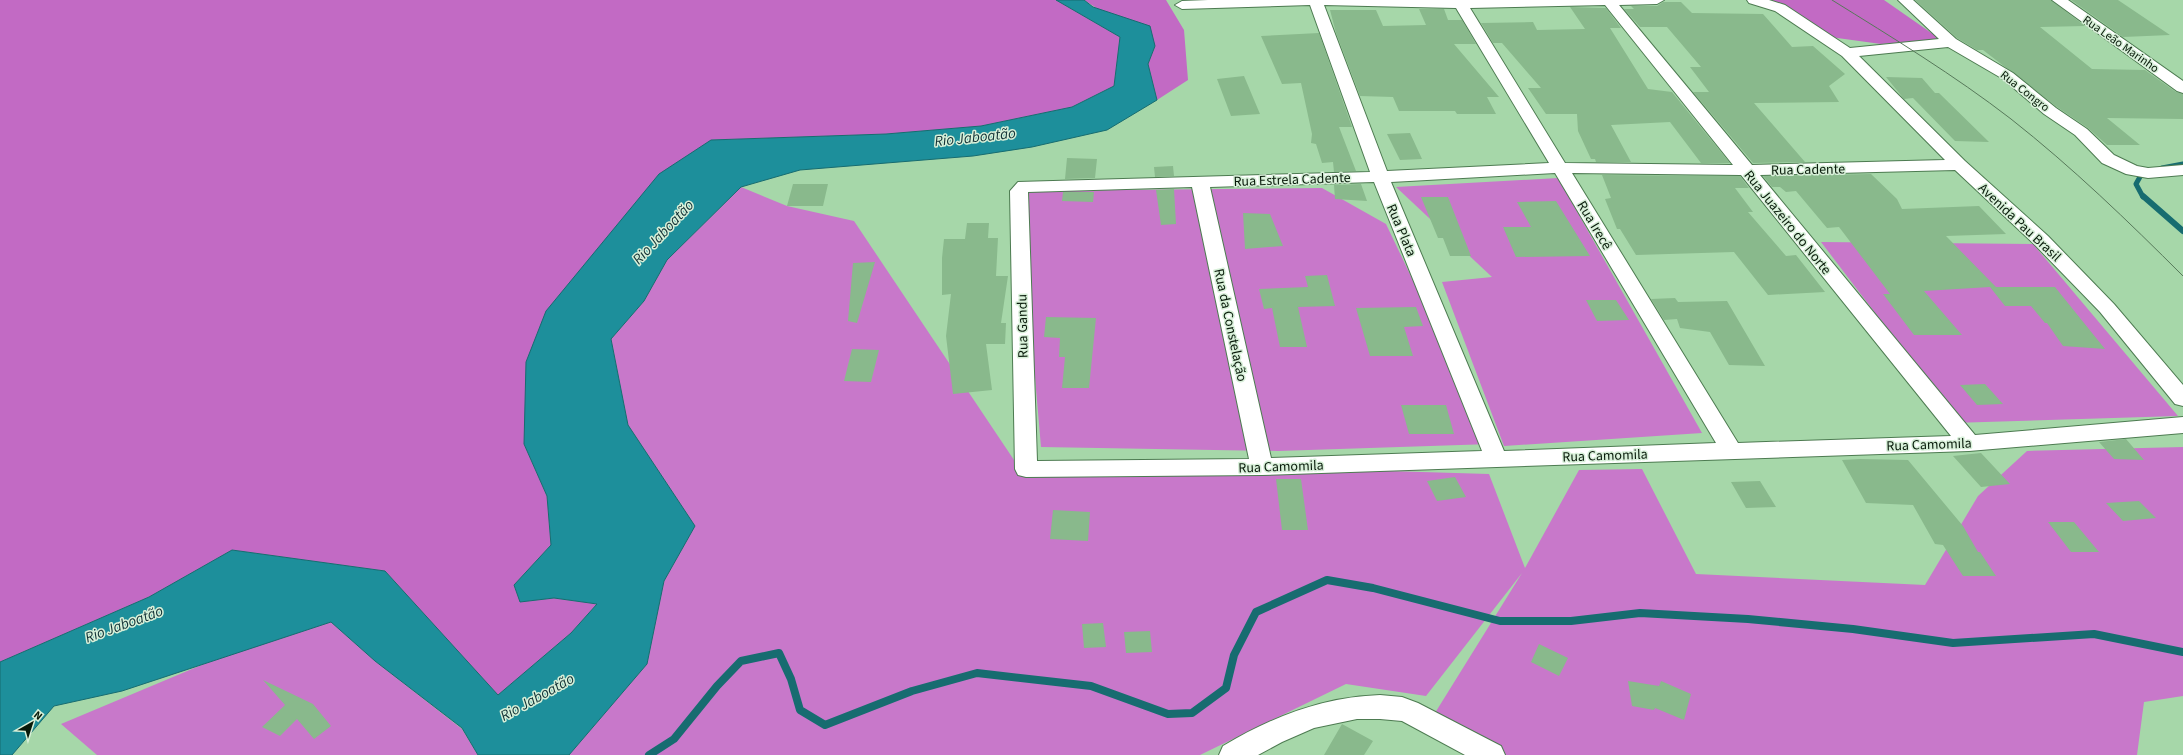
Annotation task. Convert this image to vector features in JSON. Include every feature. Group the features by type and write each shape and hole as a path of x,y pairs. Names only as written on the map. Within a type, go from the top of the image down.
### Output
{"street":[{"path":"1182,5 1315,0 1459,2 1657,0"},
{"name":"Rua Plata","path":"1315,0 1380,177 1496,458"},
{"name":"Avenida Pau Brasil","path":"1754,0 1780,8 1847,53 1959,165 2041,240 2101,302 2183,399"},
{"name":"Rua Congro","path":"1905,0 1951,42 2008,76 2050,110 2081,132 2108,159 2132,170 2148,174 2183,170"},
{"name":"Rua Leão Marinho","path":"2059,0 2183,88"},
{"name":"Rua Juazeiro do Norte","path":"1609,1 1969,443"},
{"name":"Rua Irecê","path":"1459,2 1731,450"},
{"path":"1847,53 1951,42"},
{"name":"Rua Cadente","path":"1560,168 1746,170 1959,165"},
{"name":"Rua Estrela Cadente","path":"1024,186 1380,177 1560,168"},
{"name":"Rua da Constelação","path":"1200,182 1262,467"},
{"name":"Rua Gandu","path":"1024,186 1019,191 1026,469"},
{"name":"Rua Camomila","path":"1026,469 1262,467 1969,443 2183,425"},
{"path":"1233,755 1260,738 1315,715 1356,708 1403,709 1430,721 1491,755"}],"shaded area":[{"path":"0,0 1056,0 1120,37 1114,86 1072,107 981,126 886,134 711,140 524,444 547,496 551,545 514,585 520,602 554,598 597,604 571,633 498,695 385,571 232,550 149,597 0,662"},
{"path":"1084,0 1166,0 1184,30 1188,80 1157,100 1148,64 1155,46"},
{"path":"1767,0 1884,0 1940,39 1881,44 1830,37"},
{"path":"1558,178 1702,433 1504,446 1442,282 1492,277 1396,187"},
{"path":"741,187 787,206 854,221 1014,460 1489,474 1525,568 1579,470 1642,469 1696,574 1925,585 1978,496 2027,451 2183,447 2183,696 2144,702 2137,755 1491,755 1430,721 1522,573 1426,696 1346,684 1200,755 569,755 647,664 664,581 695,526 628,425 611,339 644,301 667,260"},
{"path":"1322,188 1386,224 1491,444 1278,451 1041,447 1019,191"},
{"path":"1821,242 2033,244 2178,416 1952,423 1882,322"},
{"path":"331,622 375,661 462,729 478,755 97,755 61,724 223,656"}],"water":[{"name":"Rio Jaboatão","path":"1056,0 1084,0 1093,7 1150,26 1155,46 1148,64 1157,100 1107,130 1032,147 973,156 800,170 741,187 667,260 644,301 611,339 628,425 695,526 664,581 647,664 569,755 478,755 462,728 375,661 331,622 122,691 54,706 12,755 0,755 0,662 149,597 232,550 385,571 498,695 571,633 597,604 554,598 520,602 514,585 551,545 547,496 524,444 526,362 546,311 659,174 711,140 886,134 981,126 1072,107 1114,86 1120,37"}],"building":[{"path":"1915,0 2051,0 2085,26 2040,27 2092,69 2145,70 2176,92 2183,94 2183,119 2107,118 2140,145 2107,145 2088,128 2057,107 1983,50 1977,50 1957,38"},
{"path":"2071,0 2118,0 2170,35 2123,37"},
{"path":"1663,2 1681,2 1692,13 1763,14 1792,47 1813,46 1845,74 1829,86 1839,102 1754,103 1805,162 1753,163 1693,92 1709,92 1690,67 1701,67 1667,27 1640,27 1624,9 1634,9 1631,6 1657,6"},
{"path":"1570,7 1606,8 1621,28 1610,28 1648,89 1672,92 1730,163 1701,163 1670,122 1611,125 1631,162 1596,162 1595,159 1591,159 1578,131 1577,114 1546,114 1528,88 1541,88 1502,43 1493,43 1481,23 1533,22 1537,30 1585,29"},
{"path":"1419,9 1444,9 1448,20 1462,20 1476,44 1454,44 1499,97 1487,97 1496,114 1457,114 1455,111 1399,111 1393,97 1360,96 1336,33 1330,10 1376,10 1383,26 1426,25"},
{"path":"1319,33 1352,127 1339,127 1356,171 1334,172 1333,162 1322,163 1316,144 1311,143 1312,134 1301,83 1282,84 1261,36"},
{"path":"1244,76 1260,114 1231,116 1217,79"},
{"path":"1886,77 1922,78 1935,93 1939,93 1989,142 1955,141 1913,98 1904,99"},
{"path":"1410,133 1422,159 1400,160 1387,134"},
{"path":"1067,158 1097,159 1095,178 1065,179"},
{"path":"1173,166 1174,176 1155,177 1154,167"},
{"path":"1871,174 1897,199 1902,209 1979,206 2006,234 1946,236 1996,287 2055,287 2105,349 2063,346 2047,323 2045,323 2031,306 2005,306 1990,287 1924,291 1962,335 1914,335 1883,294 1890,294 1839,227 1827,228 1796,191 1786,192 1780,187 1772,187 1763,176"},
{"path":"1602,175 1740,176 1749,188 1735,188 1753,212 1748,212 1786,256 1796,255 1825,292 1768,295 1734,252 1636,255 1620,229 1617,229 1605,199 1611,198"},
{"path":"793,184 828,184 823,206 787,206"},
{"path":"1361,184 1367,201 1335,199 1334,185"},
{"path":"1174,189 1176,224 1161,225 1156,190"},
{"path":"1063,192 1094,192 1093,202 1062,201"},
{"path":"1421,197 1448,197 1471,256 1450,256 1443,238 1438,238"},
{"path":"1556,201 1590,256 1516,257 1503,227 1531,227 1517,202"},
{"path":"1243,213 1270,214 1283,246 1245,249"},
{"path":"967,223 989,223 988,238 998,238 996,276 1008,276 1001,323 1006,323 1005,344 986,344 992,390 953,394 946,336 951,294 942,295 942,258 944,239 965,239"},
{"path":"875,262 857,323 848,321 853,263"},
{"path":"1327,275 1335,306 1298,307 1307,347 1280,347 1272,308 1264,309 1259,289 1308,287 1305,276"},
{"path":"1675,298 1678,302 1727,301 1765,366 1729,365 1710,332 1680,328 1677,319 1664,320 1651,299"},
{"path":"1586,300 1616,300 1629,320 1597,321"},
{"path":"1416,307 1423,326 1404,327 1413,356 1370,356 1356,308"},
{"path":"1046,317 1096,318 1089,388 1062,388 1065,357 1059,357 1060,338 1044,337"},
{"path":"852,349 879,350 871,382 844,381"},
{"path":"1985,384 2003,404 1977,405 1960,385"},
{"path":"1401,405 1446,405 1454,434 1409,434"},
{"path":"2126,439 2144,460 2114,459 2099,442"},
{"path":"1981,453 2010,484 1981,487 1953,456"},
{"path":"1842,460 1908,460 1963,526 1978,552 1980,552 1996,576 1963,576 1943,545 1935,544 1913,505 1866,503"},
{"path":"1455,477 1466,497 1437,501 1427,481"},
{"path":"1276,479 1301,479 1308,530 1282,530"},
{"path":"1760,481 1776,507 1746,508 1731,482"},
{"path":"2139,501 2156,518 2123,521 2106,503"},
{"path":"1053,510 1090,512 1088,541 1050,539"},
{"path":"2048,522 2074,522 2099,552 2071,552"},
{"path":"1103,623 1106,647 1084,648 1082,624"},
{"path":"1150,631 1152,652 1126,653 1124,632"},
{"path":"1539,644 1568,658 1559,676 1531,662"},
{"path":"263,680 313,704 331,726 314,739 297,719 280,736 262,727 285,705"},
{"path":"1628,681 1659,686 1661,681 1691,694 1684,720 1655,708 1654,710 1632,706"},
{"path":"1342,724 1373,741 1364,755 1324,755"}],"waterway":[{"path":"2162,168 2183,164"},
{"path":"2141,175 2136,184 2143,197"},
{"path":"2143,196 2183,231"},
{"path":"649,755 674,739 717,686 741,661 779,653 791,679 800,710 825,725 912,691 977,673 1091,686 1168,714 1192,713 1226,688 1234,655 1256,612 1327,580 1373,588 1500,621 1571,621 1640,613 1748,619 1853,629 1953,643 2094,634 2183,652"}],"tram line":[{"path":"1832,0 1945,72 2034,137 2142,235 2183,276"}]}
